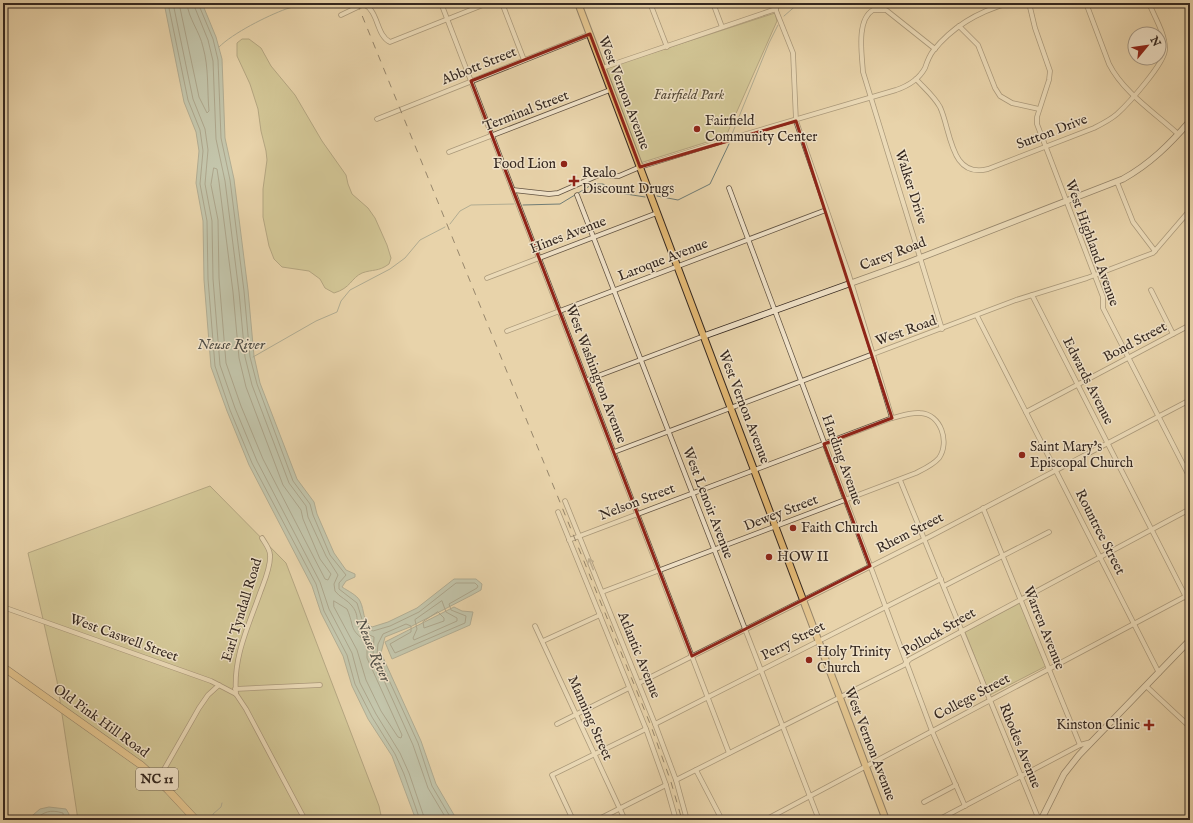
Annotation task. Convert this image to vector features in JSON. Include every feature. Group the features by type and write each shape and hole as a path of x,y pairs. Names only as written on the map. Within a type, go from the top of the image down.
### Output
{"highway":[{"name":"Old Pink Hill Road","path":"3,667 112,744 158,780 196,820"}],"main road":[{"name":"West Vernon Avenue","path":"579,3 610,90 755,470 886,820"}],"street":[{"name":"West Washington Avenue","path":"441,3 491,136 540,257 729,753"},
{"path":"341,14 364,4 377,19 385,39 390,42 488,3"},
{"path":"502,3 524,60"},
{"path":"650,3 667,46"},
{"path":"713,3 722,27"},
{"path":"773,3 793,53 796,121 851,283 892,418"},
{"path":"513,190 554,194 575,187 599,175 619,176 640,167 899,89 916,79 923,71 935,49 959,26 977,15 1010,3"},
{"name":"West Highland Avenue","path":"1029,3 1035,28 1050,71 1049,80 1039,109 1037,124 1103,297 1103,308 1190,478"},
{"path":"1086,3 1111,68 1134,96 1178,134"},
{"name":"Sutton Drive","path":"916,79 937,103 955,155 965,166 975,170 985,170 1102,124 1118,113 1134,96 1162,61 1165,51 1164,41 1149,3"},
{"path":"602,68 776,9"},
{"name":"Walker Drive","path":"935,49 889,11 878,9 868,13 862,23 862,65 942,329"},
{"path":"959,26 978,45 995,88 1000,96 1012,103 1039,109"},
{"name":"Abbott Street","path":"377,118 590,34"},
{"name":"Terminal Street","path":"449,152 610,90"},
{"name":"Carey Road","path":"587,380 921,257 1117,182 1147,164 1190,121"},
{"path":"1117,182 1133,222 1155,250"},
{"name":"Harding Avenue","path":"729,188 776,310 845,501 932,730 965,806"},
{"name":"West Lenoir Avenue","path":"577,194 819,820"},
{"name":"Laroque Avenue","path":"507,331 826,210"},
{"name":"West Road","path":"614,452 1032,295 1094,275 1153,253 1190,210"},
{"name":"Hines Avenue","path":"487,278 657,213"},
{"path":"1151,290 1173,334"},
{"name":"Edwards Avenue","path":"1032,295 1190,605"},
{"name":"Rountree Street","path":"977,316 1159,673"},
{"name":"Bond Street","path":"1026,412 1190,325"},
{"name":"Rhem Street","path":"639,682 924,539 1190,400"},
{"name":"Nelson Street","path":"569,540 892,418 913,414 923,414 935,420 944,436 943,449 938,460 900,480"},
{"name":"Dewey Street","path":"602,592 900,480"},
{"name":"Rhodes Avenue","path":"900,480 1020,776 1040,820"},
{"name":"Atlantic Avenue","path":"565,501 639,682 676,780 687,820"},
{"name":"Warren Avenue","path":"983,508 1080,745"},
{"name":"Pollock Street","path":"676,780 907,662 1190,509"},
{"name":"Atlantic Avenue","path":"558,512 646,729 666,785 676,820"},
{"path":"944,586 1049,532"},
{"name":"Earl Tyndall Road","path":"235,691 235,669 238,654 269,567 270,554 262,538"},
{"name":"Perry Street","path":"655,724 941,579"},
{"name":"College Street","path":"764,820 1190,594"},
{"name":"West Caswell Street","path":"3,607 235,691 305,820"},
{"path":"543,641 600,615"},
{"name":"Manning Street","path":"535,626 625,820"},
{"path":"1040,820 1064,774 1091,742 1190,640"},
{"path":"158,780 199,708 208,695 219,685"},
{"path":"235,691 320,685"},
{"path":"1146,686 1189,725"},
{"path":"557,724 629,688"},
{"path":"573,820 552,775 646,729"},
{"path":"938,820 1080,745 1091,742"},
{"path":"696,770 722,820"},
{"path":"597,820 666,785"},
{"path":"924,802 956,785"}],"highlighted area":[{"path":"590,34 640,167 796,121 892,418 824,444 870,566 692,656 471,81"}],"green space":[{"name":"Fairfield Park","path":"775,13 777,21 726,136 637,164 603,69"},
{"path":"242,39 249,39 261,48 271,66 295,95 322,141 346,175 352,194 368,208 375,218 387,245 391,258 389,264 385,267 358,275 340,291 334,293 325,288 320,279 309,271 282,267 274,259 269,246 263,217 263,189 267,160 266,151 258,109 250,84 237,56 237,43"},
{"path":"210,486 286,563 379,806 382,820 78,820 57,681 28,553"},
{"path":"1020,603 1046,666 990,695 965,632"}],"water":[{"name":"Neuse River","path":"164,3 202,3 216,37 222,59 225,138 234,179 248,290 254,356 260,383 297,479 314,502 317,514 334,553 346,570 355,574 355,577 346,581 342,587 359,599 365,619 372,627 388,622 417,608 454,579 476,579 482,584 481,590 472,595 410,627 385,637 381,653 421,741 436,784 457,820 416,820 392,756 368,719 352,686 343,656 321,613 312,586 249,465 211,367 204,280 203,221 196,183 199,151 196,132 184,102"},
{"path":"454,607 462,611 473,612 470,625 392,659 385,642"},
{"path":"49,807 66,809 69,814 68,820 27,820 40,809"}],"waterway":[{"path":"219,47 241,31 269,16 289,8 313,3"},
{"path":"784,16 799,3"},
{"path":"732,134 769,43 778,25"},
{"path":"657,196 678,200 710,184 729,144"},
{"path":"523,205 560,204 593,184 603,184 617,192 645,197"},
{"path":"450,224 460,211 471,205 514,204"},
{"path":"253,357 316,321 337,312 341,301 350,290 390,269 405,258 420,240 445,227"},
{"path":"213,820 213,814 221,807 222,803"}],"railway":[{"path":"357,3 651,726 671,782 682,820"}],"place":[{"name":"Fairfield Community Center","path":"697,129"},
{"name":"Food Lion","path":"564,164"},
{"name":"Realo Discount Drugs","path":"574,181"},
{"name":"Saint Mary's Episcopal Church","path":"1022,455"},
{"name":"Faith Church","path":"793,528"},
{"name":"HOW II","path":"769,557"},
{"name":"Holy Trinity Church","path":"809,660"},
{"name":"Kinston Clinic","path":"1149,725"}]}
